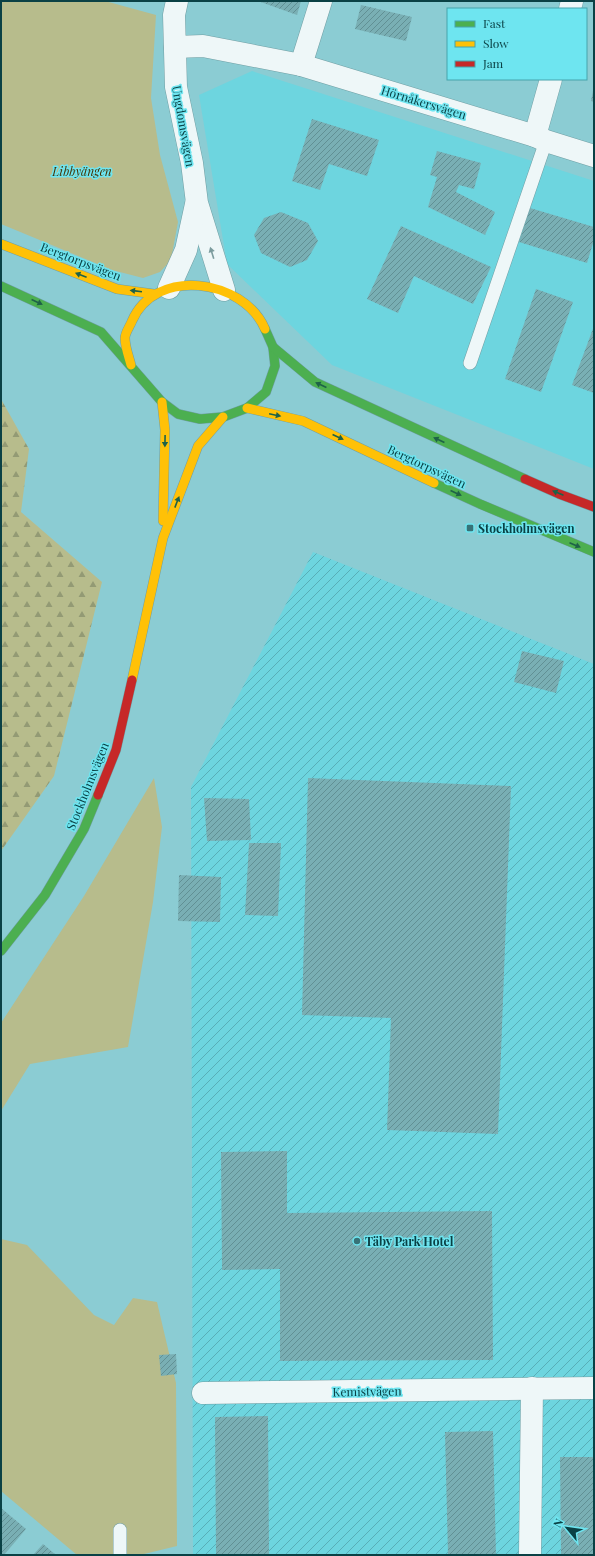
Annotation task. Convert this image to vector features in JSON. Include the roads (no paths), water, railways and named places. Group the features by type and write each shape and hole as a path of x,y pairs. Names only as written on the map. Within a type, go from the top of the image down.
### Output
{"main road":[{"name":"Bergtorpsvägen","path":"1,244 118,289 162,291"},
{"path":"1,286 101,332 162,402 178,414 200,418 223,417 247,408 266,392 275,366 274,347 264,326 256,314 242,300 224,290 202,286 162,291 135,314 125,337 131,365"},
{"path":"274,347 315,382 559,494 594,507"},
{"name":"Stockholmsvägen","path":"162,402 165,430 163,538"},
{"name":"Bergtorpsvägen","path":"247,408 303,421 480,504 594,552"},
{"name":"Stockholmsvägen","path":"1,951 45,895 84,829 116,750 163,538 198,446 223,417"}],"street":[{"name":"Ungdomsvägen","path":"177,1 174,15 176,87 192,163 197,203 224,290"},
{"path":"301,65 321,1"},
{"name":"Hörnåkersvägen","path":"175,47 203,46 301,65 594,156"},
{"path":"540,139 551,80"},
{"name":"Ungdomsvägen","path":"162,291 186,250 197,203"},
{"path":"530,1555 532,1388"},
{"name":"Kemistvägen","path":"203,1393 594,1388"}],"lane":[{"path":"470,363 540,139"},
{"path":"120,1530 120,1555"}],"place":[{"name":"Stockholmsvägen","path":"470,528"},
{"name":"Täby Park Hotel","path":"357,1241"}],"park label":[{"name":"Libbyängen","path":"82,171"}]}
